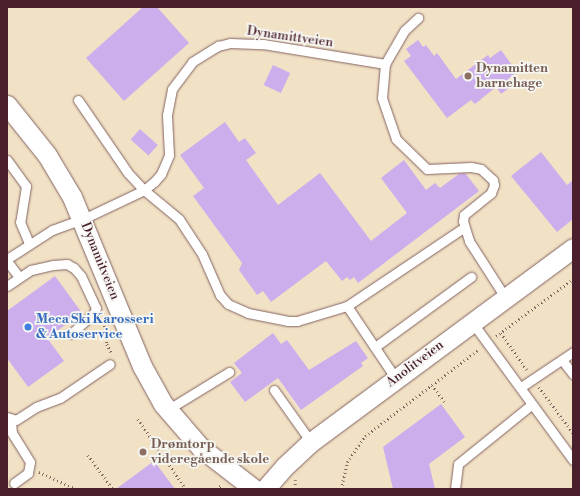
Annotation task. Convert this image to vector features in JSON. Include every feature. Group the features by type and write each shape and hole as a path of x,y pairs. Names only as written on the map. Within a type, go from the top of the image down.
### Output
{"street":[{"name":"Dynamitveien","path":"7,105 48,156 83,219 142,366 168,410 227,479 254,489"},
{"name":"Anolitveien","path":"265,489 284,467 311,442 573,248"}],"lane":[{"path":"418,18 405,30 384,64 382,98 396,139 427,169 471,167 481,169 493,180 494,185 491,193 464,215 463,228 505,297"},
{"name":"Dynamittveien","path":"7,260 29,243 52,230 83,219 144,190 161,174 169,155 167,115 172,89 192,62 218,46 230,42 263,44 384,64"},
{"path":"78,100 128,173 144,190 179,219 202,254 220,295 235,309 292,321 347,306 463,228"},
{"path":"7,160 26,186 20,222 29,243"},
{"path":"7,260 19,277"},
{"path":"7,286 31,270 67,264 81,276 96,308 94,313 71,334"},
{"path":"375,348 470,277"},
{"path":"347,306 396,379"},
{"path":"472,322 573,460"},
{"path":"521,387 573,352"},
{"path":"562,360 573,374"},
{"path":"14,483 28,473 30,467 29,458 12,433 9,418 16,420 36,407 60,398 110,364"},
{"path":"168,410 230,372"},
{"path":"274,390 311,442"},
{"path":"455,489 454,476 462,460 532,404"}],"path":[{"path":"341,489 348,462 360,441 573,279"},
{"path":"96,308 106,328 107,344 113,354"},
{"path":"432,385 445,402"},
{"path":"138,419 186,489"},
{"path":"88,455 113,489"},
{"path":"30,467 76,489"},
{"path":"216,489 227,479"},
{"path":"295,480 295,489"}],"building":[{"path":"143,7 157,7 189,43 124,101 86,58"},
{"path":"418,40 423,47 426,45 434,56 437,53 456,79 488,55 490,58 501,50 517,72 508,79 513,85 501,94 496,87 475,104 471,100 447,118 404,61 411,56 406,49"},
{"path":"273,65 290,73 281,93 264,85"},
{"path":"225,122 239,142 245,138 256,153 246,160 278,205 320,173 371,241 407,213 381,178 404,160 426,190 435,183 440,188 459,174 465,173 479,191 358,283 354,277 350,280 347,277 342,281 326,261 271,302 263,291 257,295 239,270 242,263 193,196 204,188 180,155"},
{"path":"140,129 158,145 148,155 131,139"},
{"path":"541,152 567,185 573,180 573,219 557,232 511,176"},
{"path":"55,276 82,313 47,338 64,361 28,387 7,358 7,311"},
{"path":"273,333 281,344 287,340 309,370 356,341 368,358 361,363 363,366 301,410 278,378 245,402 230,382 242,373 234,363"},
{"path":"441,404 465,437 429,464 435,489 393,489 383,447"},
{"path":"154,461 175,489 116,489"}],"place":[{"name":"Dynamitten barnehage","path":"468,76"},
{"name":"Meca Ski Karosseri & Autoservice","path":"28,327"},
{"name":"Drømtorp videregående skole","path":"143,452"}]}
